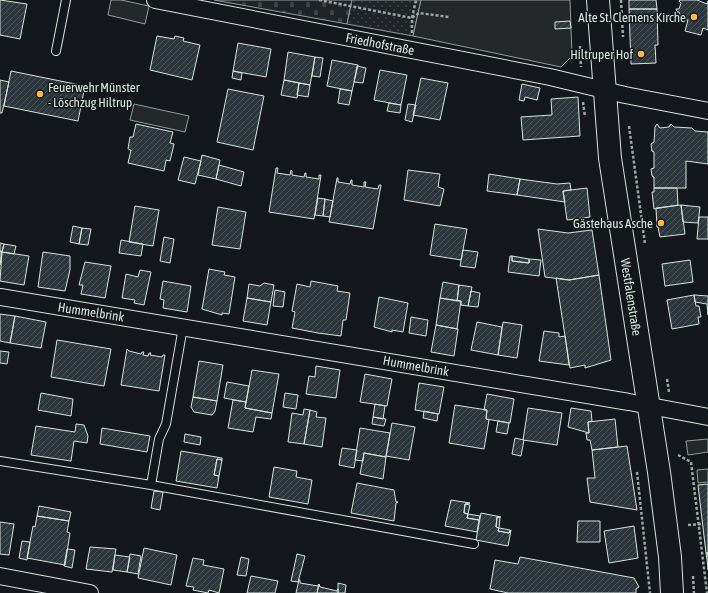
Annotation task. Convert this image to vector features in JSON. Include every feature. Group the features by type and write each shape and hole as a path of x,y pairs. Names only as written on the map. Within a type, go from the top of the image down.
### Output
{"main road":[{"name":"Westfalenstraße","path":"598,0 610,158 670,557 672,593"}],"street":[{"name":"Friedhofstraße","path":"155,0 542,75 625,95 708,111"},
{"name":"Hummelbrink","path":"0,297 648,405 708,417"},
{"path":"0,576 90,593"}],"lane":[{"path":"56,51 66,0"},
{"path":"151,485 159,439 166,424 183,327"},
{"path":"0,461 151,485 474,544"}],"path":[{"path":"318,0 412,18 419,13 449,17"},
{"path":"412,18 416,0"},
{"path":"621,0 623,43"},
{"path":"625,95 646,250"},
{"path":"666,374 672,411"},
{"path":"677,449 678,457 691,462 706,567 707,593"},
{"path":"687,518 688,533"},
{"path":"688,525 702,524"},
{"path":"693,573 694,593"}],"green space":[{"path":"214,0 352,0 347,24"},
{"path":"352,0 421,0 413,36 347,24"}],"shaded area":[{"path":"111,0 121,0 149,6 145,24 108,15"},
{"path":"421,0 570,0 572,56 561,67 413,36"},
{"path":"134,104 189,116 185,132 130,120"},
{"path":"708,439 708,452 688,455 686,441"},
{"path":"708,469 708,482 698,483 697,470"}],"building":[{"path":"0,0 27,4 20,39 0,35"},
{"path":"629,0 656,0 657,9 629,9"},
{"name":"Alte St. Clemens Kirche","path":"697,0 707,4 708,1 708,30 703,28 701,35 685,31 688,20 682,20 676,9 679,9 681,3 679,1"},
{"path":"629,9 657,9 658,45 655,45 656,63 631,64"},
{"path":"570,21 571,28 555,29 555,22"},
{"path":"157,36 174,39 175,36 184,38 183,41 200,45 192,80 150,70"},
{"path":"238,43 271,49 266,77 233,71"},
{"path":"288,52 315,57 310,85 284,80"},
{"path":"315,57 323,58 320,77 312,76"},
{"path":"332,60 358,65 352,91 327,86"},
{"path":"357,66 366,68 363,83 354,82"},
{"path":"380,70 407,75 401,105 374,100"},
{"path":"11,71 85,86 78,121 4,106"},
{"path":"233,71 242,73 241,80 232,78"},
{"path":"421,78 448,83 440,120 413,115"},
{"path":"0,80 9,82 2,113 0,113"},
{"path":"284,80 299,83 297,98 281,95"},
{"path":"299,83 310,85 308,97 297,95"},
{"path":"522,84 540,88 537,100 525,97 524,101 519,100"},
{"path":"228,89 264,96 253,150 217,142"},
{"path":"340,89 352,91 349,105 338,103"},
{"path":"578,97 580,136 523,140 521,117 552,115 551,99"},
{"path":"389,103 401,105 400,113 387,111"},
{"path":"408,104 416,105 412,122 405,120"},
{"path":"136,124 173,132 170,143 174,144 170,161 166,160 164,171 128,163 131,150 128,149 130,137 133,137"},
{"path":"657,124 660,128 669,127 671,124 674,127 692,128 695,131 708,132 708,164 686,161 686,188 654,188 654,177 652,176 651,169 654,168 654,152 652,151 651,144 654,142 655,127"},
{"path":"202,155 220,160 216,179 198,175"},
{"path":"184,157 201,161 195,184 178,180"},
{"path":"219,165 244,172 241,186 216,179"},
{"path":"276,168 278,168 277,173 290,175 291,170 292,175 304,177 306,173 306,177 319,179 319,175 321,175 314,219 269,212"},
{"path":"408,170 440,174 438,187 444,189 440,206 404,200"},
{"path":"489,174 520,179 517,195 487,191"},
{"path":"337,178 338,182 350,184 352,180 352,185 364,187 364,182 366,182 365,187 378,189 379,185 381,185 373,229 329,222"},
{"path":"520,179 557,184 570,183 571,190 563,191 565,202 517,195"},
{"path":"587,188 590,217 567,220 563,191"},
{"path":"654,188 677,188 678,205 654,209 652,192 654,192"},
{"path":"318,198 325,199 323,216 315,215"},
{"path":"325,199 333,201 330,217 323,216"},
{"path":"681,205 685,234 660,237 657,227 656,208"},
{"path":"681,205 700,207 698,223 683,222"},
{"path":"135,206 159,210 153,246 129,242"},
{"path":"218,207 246,212 240,249 212,245"},
{"path":"699,217 708,217 708,239 697,239"},
{"path":"435,224 467,229 461,260 430,255"},
{"path":"73,226 82,228 79,244 70,242"},
{"path":"82,228 91,229 88,245 79,244"},
{"path":"538,229 568,233 592,230 599,275 569,280 545,277"},
{"path":"164,237 174,239 170,263 160,261"},
{"path":"121,240 143,244 141,256 119,253"},
{"path":"0,243 4,244 2,252 0,251"},
{"path":"4,244 16,246 14,254 2,252"},
{"path":"463,250 478,252 475,268 460,266"},
{"path":"0,251 2,252 0,265"},
{"path":"2,252 29,256 24,285 0,281"},
{"path":"43,252 70,256 70,270 65,291 38,287"},
{"path":"510,256 512,256 512,261 529,263 529,259 541,260 539,276 508,272"},
{"path":"512,256 529,259 529,263 512,261"},
{"path":"690,260 693,282 665,286 662,264"},
{"path":"85,262 111,266 105,298 81,294 83,285 79,285"},
{"path":"209,269 225,272 224,275 235,277 229,314 222,313 222,315 202,309"},
{"path":"140,270 151,272 144,305 134,303 135,300 122,298 126,274 138,277"},
{"path":"599,275 611,360 585,368 585,365 570,368 556,278 569,280"},
{"path":"163,281 191,286 187,312 163,308 164,300 160,299"},
{"path":"311,281 338,286 337,291 350,293 346,320 343,320 341,336 292,328 295,312 292,311 297,284 310,287"},
{"path":"443,282 459,285 457,301 440,298"},
{"path":"264,283 274,285 271,302 247,298 249,284 260,286"},
{"path":"459,285 472,287 468,306 461,305 461,301 457,301"},
{"path":"275,290 285,292 283,307 273,306"},
{"path":"471,291 480,293 478,307 468,306"},
{"path":"694,295 696,306 699,306 701,317 698,317 699,324 672,329 667,300"},
{"path":"694,295 708,296 708,315 707,304 695,302"},
{"path":"379,297 408,303 403,332 392,330 392,332 374,327"},
{"path":"247,298 271,302 267,325 243,321"},
{"path":"440,298 461,301 457,329 436,325"},
{"path":"0,314 15,316 10,343 0,341"},
{"path":"15,316 46,322 41,348 10,343"},
{"path":"411,317 428,320 426,336 409,333"},
{"path":"477,322 502,327 498,355 471,350"},
{"path":"503,322 522,325 517,358 498,355"},
{"path":"436,325 458,329 454,356 431,352"},
{"path":"544,331 559,333 559,337 565,336 569,365 539,361"},
{"path":"57,340 111,349 104,386 51,377"},
{"path":"127,349 129,351 141,354 144,352 143,355 148,356 149,353 151,353 150,355 162,357 165,355 159,391 121,385"},
{"path":"0,351 9,352 7,364 0,363"},
{"path":"199,361 223,365 217,401 193,397"},
{"path":"316,366 340,370 336,398 306,394 309,376 315,377"},
{"path":"252,370 279,374 272,413 245,408"},
{"path":"365,374 392,379 387,406 360,402"},
{"path":"227,382 249,386 246,402 224,398"},
{"path":"419,383 444,387 439,414 415,410"},
{"path":"41,393 73,399 71,416 38,410"},
{"path":"285,393 298,395 296,409 283,407"},
{"path":"487,394 514,399 510,423 486,419 487,410 484,410"},
{"path":"193,397 217,401 215,411 212,415 194,412 191,407"},
{"path":"233,400 246,402 245,408 272,413 271,419 256,417 253,432 228,428"},
{"path":"375,404 385,406 383,419 373,417"},
{"path":"455,405 487,410 486,419 489,420 484,449 449,443"},
{"path":"528,408 562,413 557,445 523,440"},
{"path":"571,408 591,411 592,421 588,422 589,433 568,427"},
{"path":"304,409 310,410 304,444 288,442 292,413 303,415"},
{"path":"310,410 317,412 316,417 326,418 322,447 304,444"},
{"path":"424,411 438,414 437,421 423,418"},
{"path":"373,417 386,419 384,426 372,424"},
{"path":"615,419 618,447 592,450 590,440 587,440 586,433 589,433 588,422"},
{"path":"498,421 509,423 507,434 496,432"},
{"path":"392,423 415,427 409,460 386,456"},
{"path":"76,424 84,425 88,436 87,443 74,441 71,461 31,455 36,426 75,432"},
{"path":"102,428 150,436 147,452 100,444"},
{"path":"360,428 390,433 386,457 364,453 363,461 355,460"},
{"path":"185,434 201,437 200,445 184,442"},
{"path":"515,438 524,440 521,456 512,454"},
{"path":"627,446 637,510 590,502 587,478 595,478 592,450"},
{"path":"342,448 357,450 354,468 339,465"},
{"path":"181,451 222,458 222,460 217,459 214,475 219,476 217,488 176,481"},
{"path":"364,453 386,457 383,479 360,474"},
{"path":"217,459 222,460 219,476 214,475"},
{"path":"274,467 297,471 296,477 312,480 308,504 269,497"},
{"path":"357,483 394,490 396,502 398,502 396,503 394,521 351,513"},
{"path":"708,484 708,553 706,553 698,485"},
{"path":"154,491 163,492 160,510 151,508"},
{"path":"451,500 470,503 465,504 464,513 468,514 467,518 479,520 477,532 445,526"},
{"path":"465,504 470,505 468,514 464,513"},
{"path":"39,506 71,512 69,521 37,516"},
{"path":"481,513 501,517 497,517 496,527 499,528 498,531 509,533 511,530 508,546 476,540"},
{"path":"468,514 480,516 479,520 467,518"},
{"path":"37,516 69,521 67,532 70,533 65,565 27,558 33,526 35,527"},
{"path":"497,517 500,518 499,528 496,527"},
{"path":"578,521 600,521 600,542 577,542"},
{"path":"0,522 14,524 9,555 0,554"},
{"path":"634,526 638,558 609,563 604,531"},
{"path":"499,528 510,530 509,533 498,531"},
{"path":"22,541 30,542 27,560 19,558"},
{"path":"90,547 116,549 112,572 86,569"},
{"path":"144,548 177,555 171,585 138,578"},
{"path":"67,549 75,550 72,568 64,566"},
{"path":"706,553 708,553 708,567"},
{"path":"130,554 141,556 138,574 127,572"},
{"path":"297,554 305,556 298,582 291,581"},
{"path":"115,555 130,557 127,572 113,570"},
{"path":"241,557 249,559 246,576 237,575"},
{"path":"520,557 634,578 639,587 636,589 636,593 508,593 490,589 495,560 518,564"},
{"path":"193,558 204,560 203,565 224,569 219,593 209,590 208,593 193,590 194,587 186,586"},
{"path":"251,576 278,581 275,593 247,593"},
{"path":"299,580 300,583 318,586 319,584 317,593 296,593"},
{"path":"338,583 346,585 345,593 338,593"},
{"path":"319,584 320,587 337,591 338,589 338,593 317,593"}],"place":[{"name":"Alte St. Clemens Kirche","path":"694,17"},
{"name":"Hiltruper Hof","path":"641,54"},
{"name":"Feuerwehr Münster - Löschzug Hiltrup","path":"40,94"},
{"name":"Gästehaus Asche","path":"661,223"}]}
